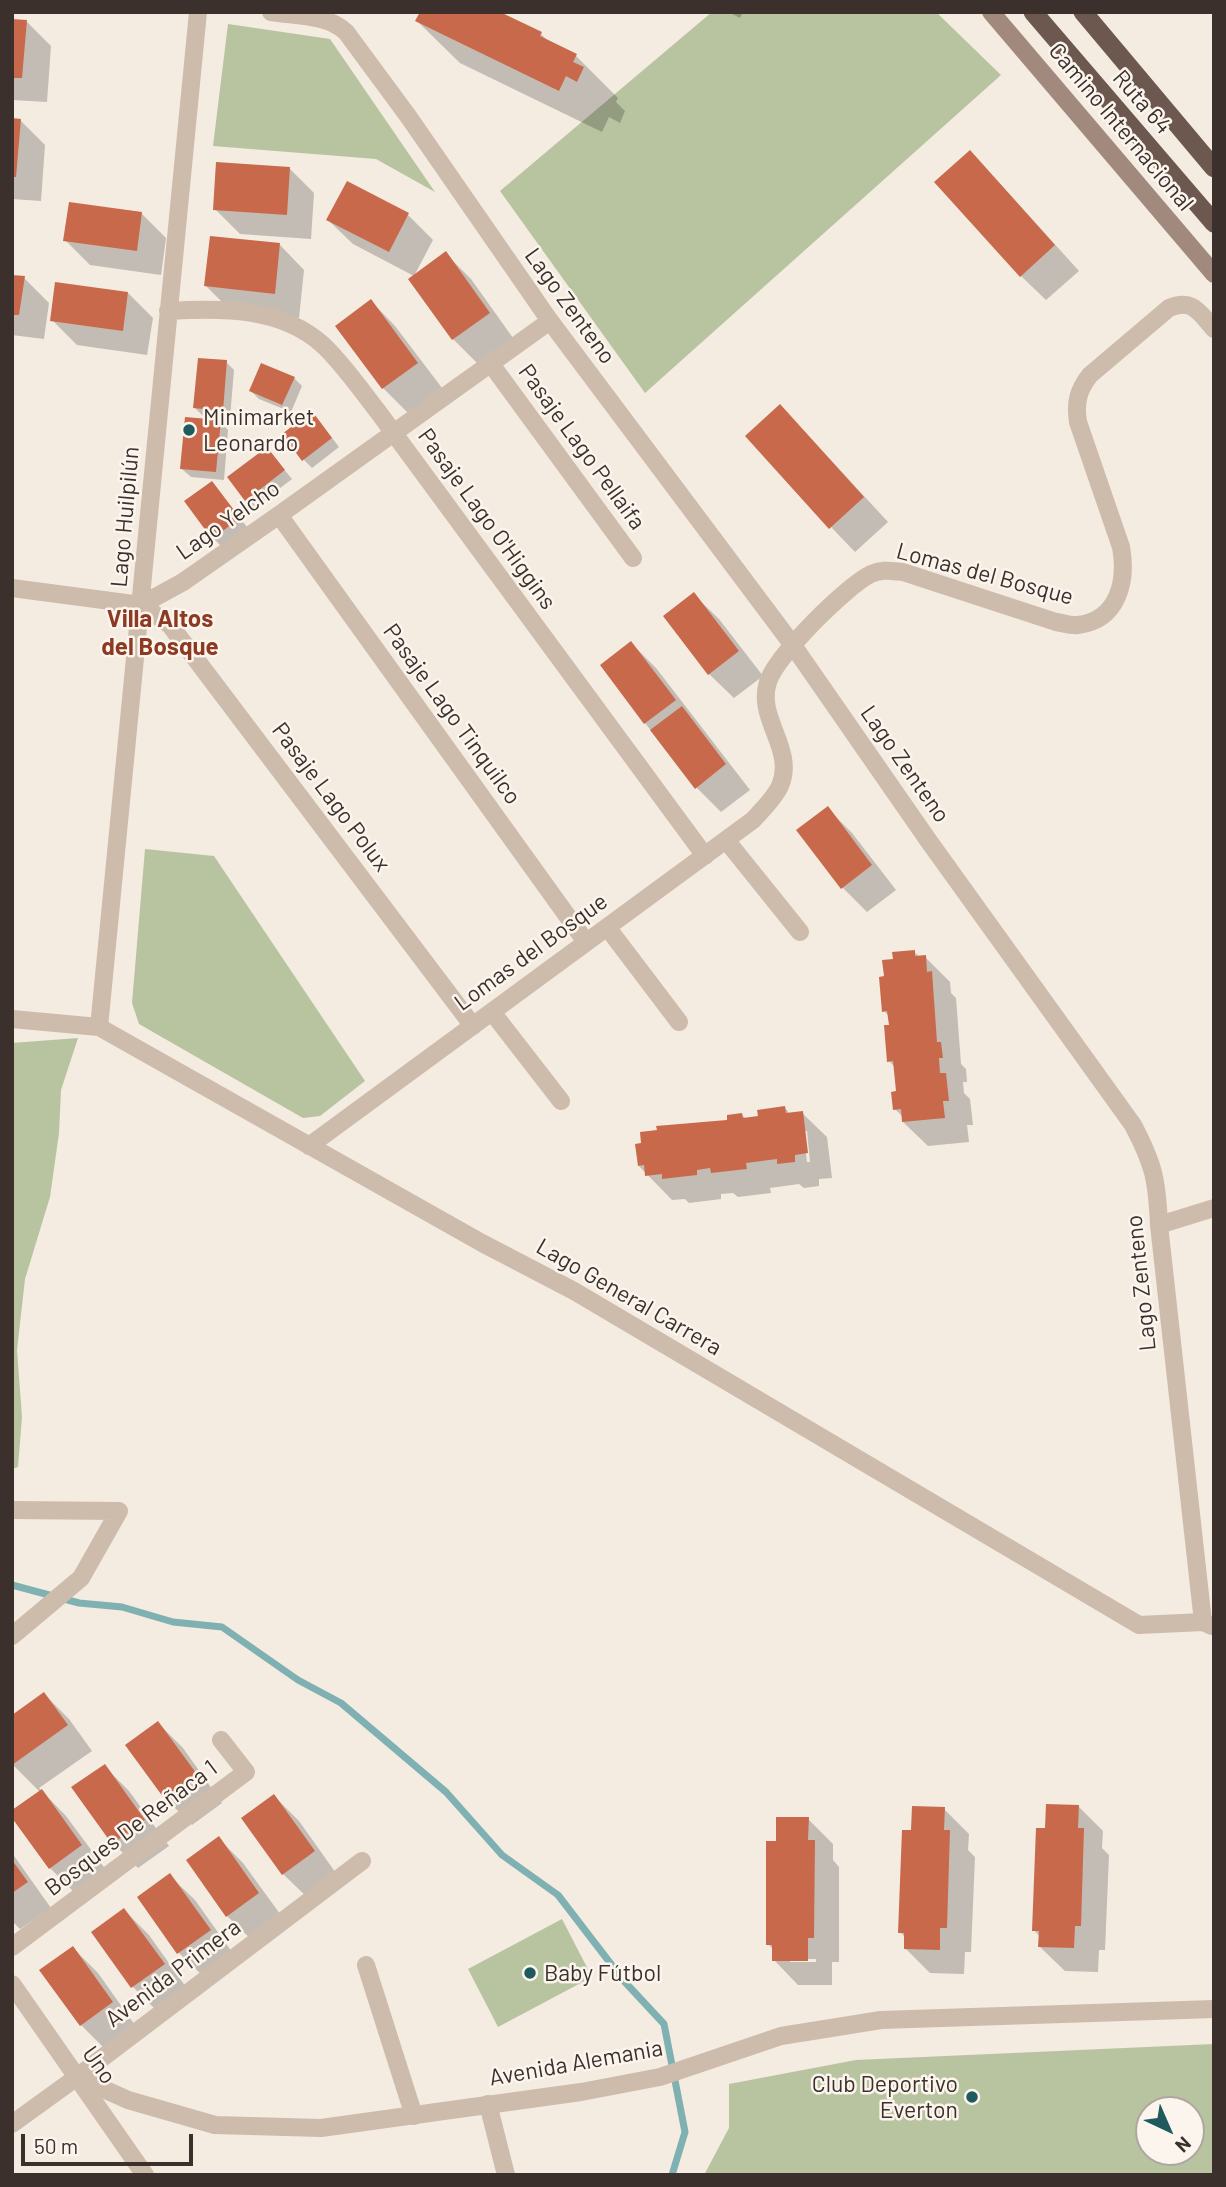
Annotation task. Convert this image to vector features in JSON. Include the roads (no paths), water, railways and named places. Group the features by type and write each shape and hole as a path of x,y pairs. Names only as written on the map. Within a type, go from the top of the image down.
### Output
{"highway":[{"name":"Ruta 64","path":"1033,12 1214,223"},
{"name":"Ruta 64","path":"1083,12 1214,168"}],"main road":[{"name":"Camino Internacional","path":"991,12 1214,274"}],"street":[{"name":"Lago Huilpilún","path":"99,1027 198,12"},
{"name":"Lago Zenteno","path":"271,12 323,19 337,24 408,116 550,321 792,645 1133,1125 1149,1156 1157,1181 1159,1225 1208,1625"},
{"name":"Lomas del Bosque","path":"309,1146 753,820 780,786 784,767 784,754 771,724 766,702 767,683 776,664 792,645 858,582 873,573 886,570 903,572 1056,622 1077,625 1093,621 1105,613 1121,587 1124,567 1121,547 1078,422 1078,397 1090,375 1168,308 1180,303 1191,305 1214,329"},
{"name":"Pasaje Lago O'Higgins","path":"168,312 197,310 248,313 285,320 324,346 392,432 705,856"},
{"name":"Lago Yelcho","path":"141,605 183,582 550,321"},
{"name":"Pasaje Lago Pellaifa","path":"491,364 633,558"},
{"name":"Pasaje Lago Tinquilco","path":"279,515 586,942"},
{"path":"12,588 141,605"},
{"name":"Pasaje Lago Polux","path":"141,605 170,625 473,1026"},
{"path":"726,841 800,932"},
{"path":"607,927 679,1022"},
{"path":"492,1012 561,1101"},
{"name":"Lago General Carrera","path":"12,1019 99,1027 482,1243 574,1291 1139,1625 1208,1625"},
{"path":"1159,1225 1214,1209"},
{"path":"12,1510 119,1511 81,1578 12,1636"},
{"name":"Bosques De Reñaca 1","path":"12,1947 246,1772 220,1740"},
{"name":"Avenida Primera","path":"12,2124 362,1861"},
{"path":"366,1965 414,2116"},
{"name":"Uno","path":"12,1984 145,2175"},
{"name":"Avenida Alemania","path":"77,2077 128,2100 215,2125 321,2128 580,2092 660,2077 781,2036 881,2020 1214,2009"},
{"path":"488,2104 506,2175"}],"waterway":[{"path":"12,1585 79,1603 122,1607 173,1622 222,1627 298,1680 341,1703 446,1792 502,1855 558,1895 624,1981 664,2024 685,2132 672,2175"}],"place":[{"name":"Minimarket Leonardo","path":"189,430"},
{"name":"Baby Fútbol","path":"530,1973"},
{"name":"Club Deportivo Everton","path":"972,2097"}],"district":[{"name":"Villa Altos del Bosque","path":"160,633"}]}
